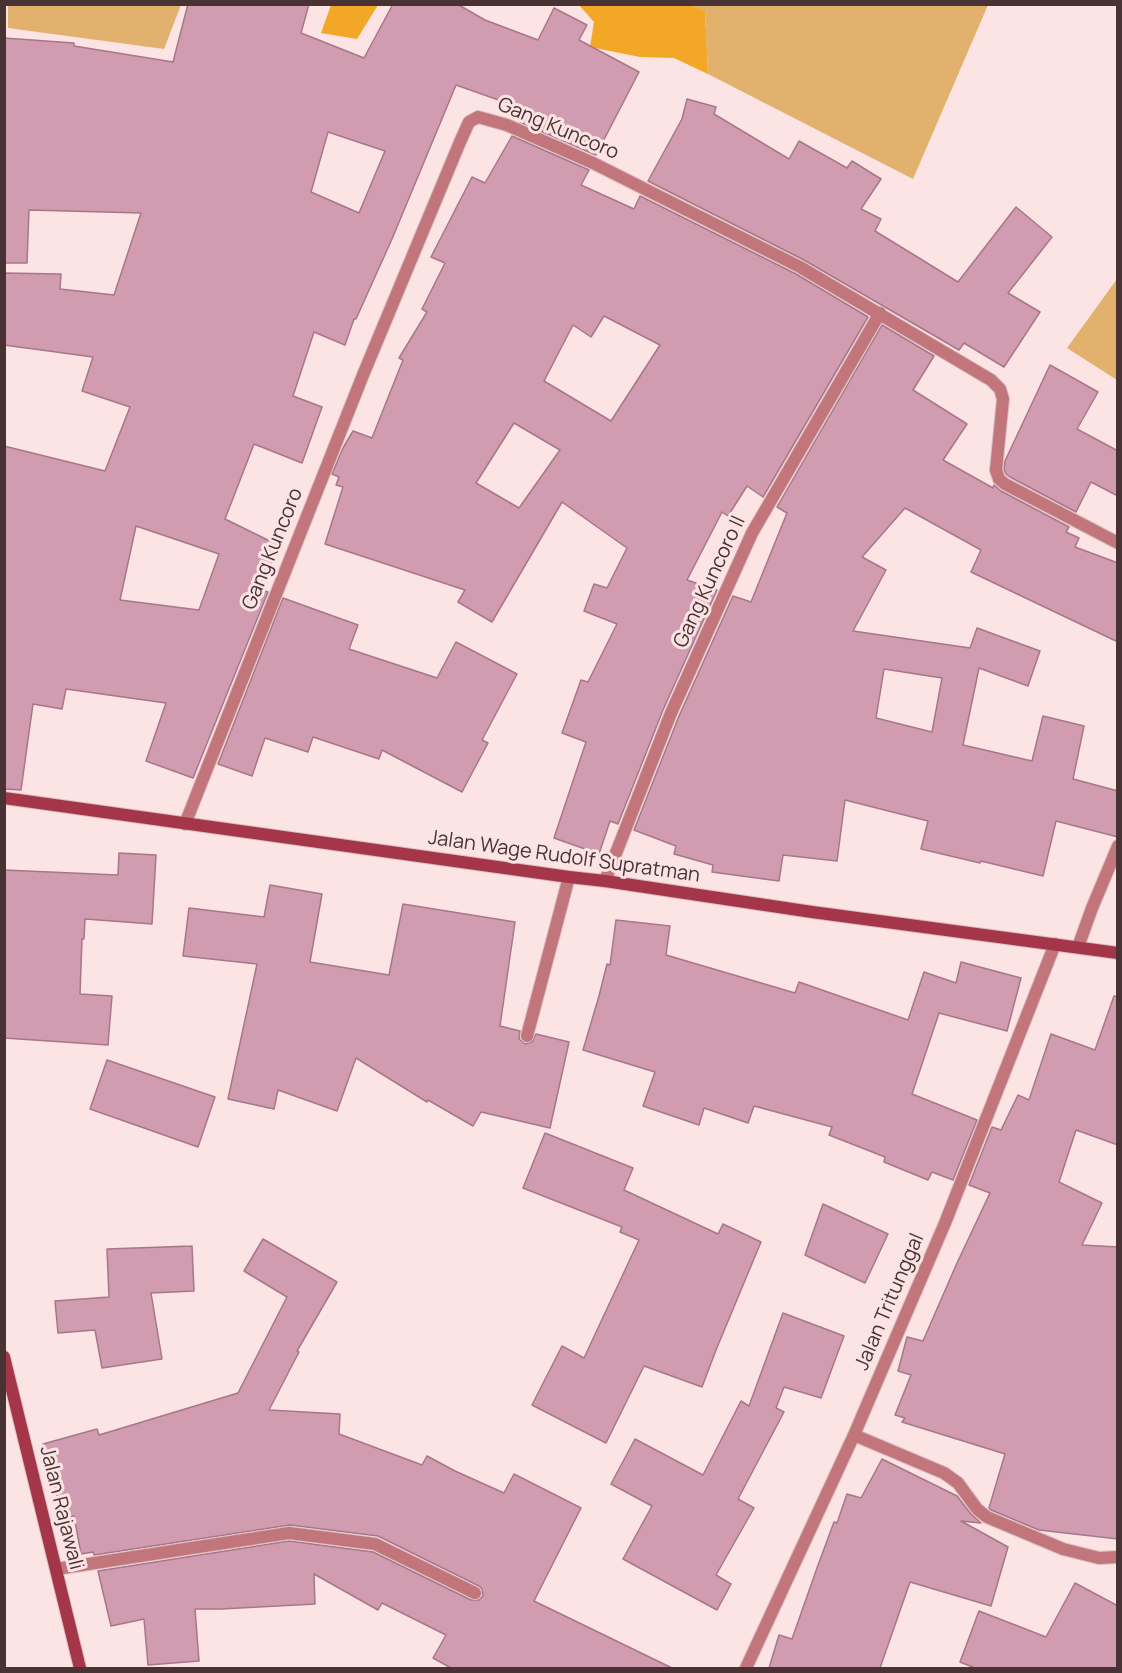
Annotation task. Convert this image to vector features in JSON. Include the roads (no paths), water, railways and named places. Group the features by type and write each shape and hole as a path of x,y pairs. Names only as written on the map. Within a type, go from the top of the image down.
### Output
{"main road":[{"name":"Jalan Wage Rudolf Supratman","path":"4,798 812,912 1118,952"},
{"name":"Jalan Rajawali","path":"4,1357 80,1668"}],"street":[{"name":"Gang Kuncoro","path":"185,824 363,375 469,122 478,117 507,125 593,163 800,267 991,380 1004,399 996,470 999,479 1118,543"},
{"name":"Gang Kuncoro II","path":"605,881 671,713 752,533 880,313"},
{"path":"1078,947 1118,846"},
{"path":"527,1036 569,877"},
{"name":"Jalan Tritunggal","path":"746,1668 854,1436 945,1223 1055,944"},
{"path":"854,1436 944,1473 958,1483 977,1509 987,1516 1063,1549 1099,1558 1118,1557"},
{"path":"56,1569 289,1533 375,1544 475,1593"}]}
